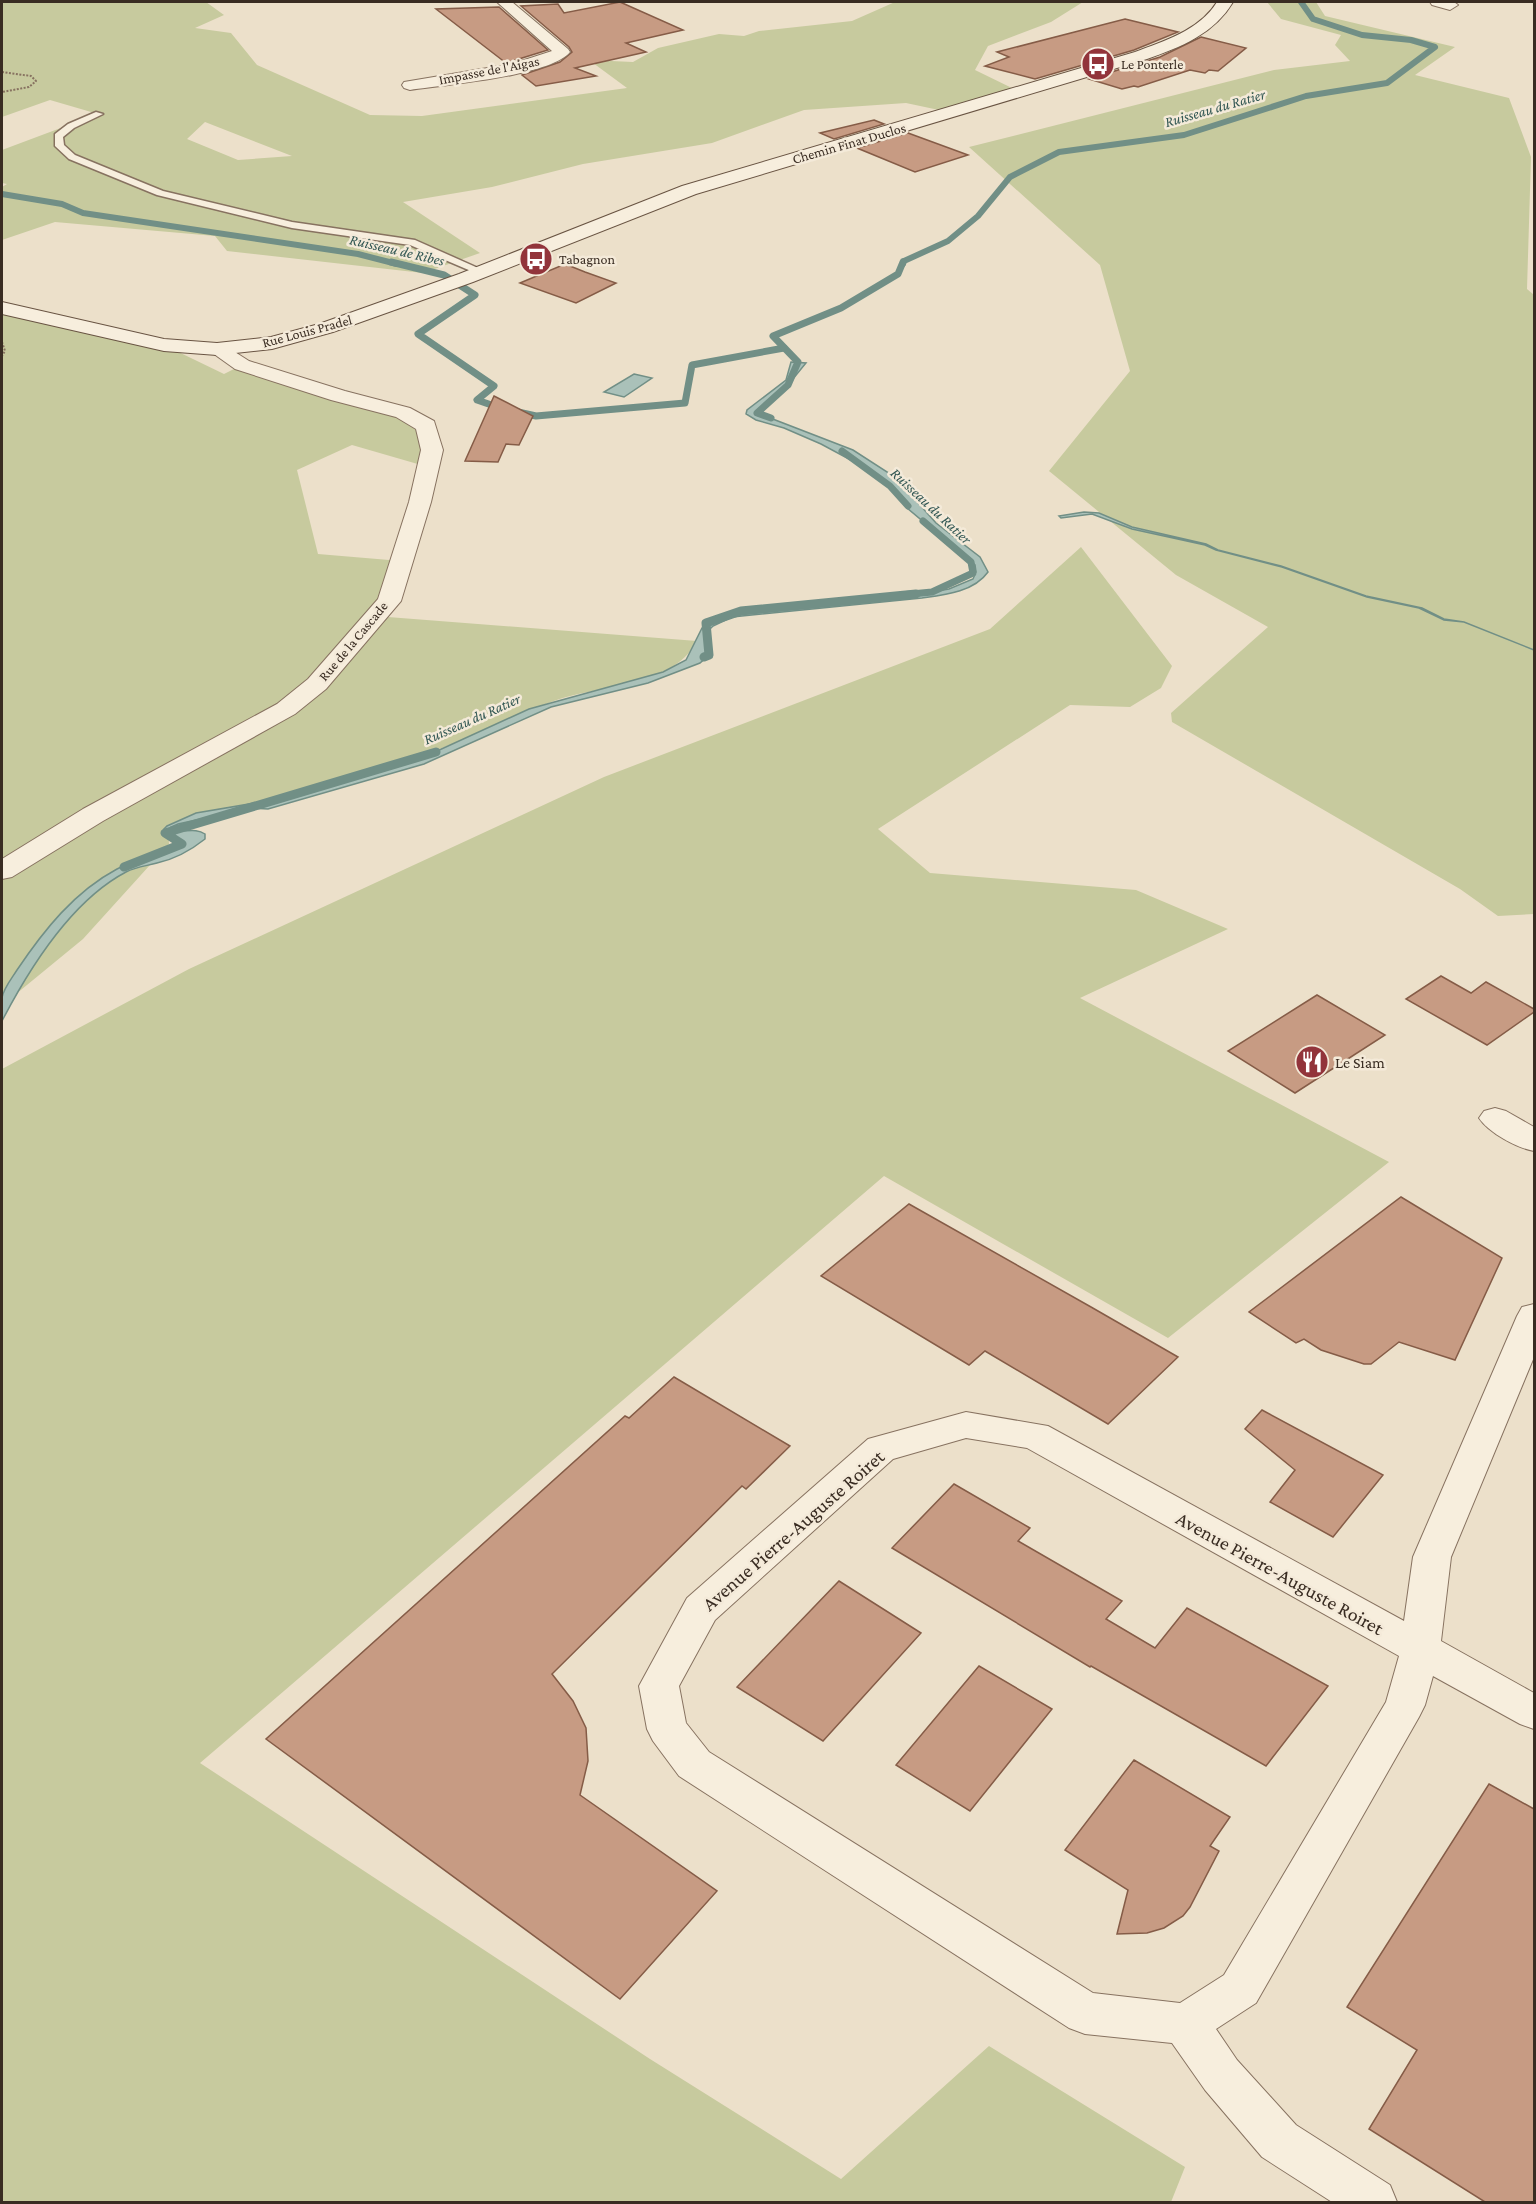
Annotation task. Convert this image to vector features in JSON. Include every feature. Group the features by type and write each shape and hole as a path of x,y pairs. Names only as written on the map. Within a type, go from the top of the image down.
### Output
{"main road":[{"name":"Chemin Finat Duclos","path":"474,275 689,190 1112,66 1156,50 1209,22 1225,2"},
{"name":"Rue Louis Pradel","path":"2,308 164,345 217,349 272,343 326,328 474,275"}],"street":[{"name":"Impasse de l'Aigas","path":"410,85 522,67 557,56 562,52 504,2"},
{"name":"Rue de la Cascade","path":"2,871 93,815 286,709 317,684 389,601 420,502 432,450 426,426 404,412 338,396 242,365 217,349"},
{"path":"1494,1118 1534,1141"},
{"path":"1373,2202 1279,2141 1221,2075 1185,2024 1240,1989 1405,1705 1420,1651 1432,1557 1534,1316"},
{"name":"Avenue Pierre-Auguste Roiret","path":"1185,2024 1084,2013 694,1764 667,1729 659,1686 701,1609 881,1449 966,1425 1035,1436 1534,1712"}],"lane":[{"path":"99,114 71,126 58,136 60,146 72,157 114,176 169,195 292,225 412,242 474,275"}],"path":[{"path":"2,72 31,76 36,81 29,87 2,92"},
{"path":"2,342 5,351 2,356"}],"green space":[{"path":"2,2 206,2 224,15 195,28 231,33 257,65 370,115 422,116 627,88 589,60 633,62 658,48 719,34 744,36 759,31 852,21 895,2 1083,2 1051,22 988,46 975,70 1014,89 939,110 906,103 804,110 712,143 583,164 492,187 403,202 480,253 423,273 227,251 215,236 55,222 2,240 2,187 7,184 2,183 2,150 98,114 50,100 2,117","holes":["205,122 292,156 238,160 187,139"]},
{"path":"1267,2 1316,2 1325,16 1455,47 1415,75 1509,98 1531,157 1527,289 1534,295 1534,914 1498,916 1460,889 1172,722 1171,713 1268,627 1176,575 1049,471 1130,371 1100,265 969,147 1274,70 1350,61 1335,45 1341,35 1281,19"},
{"path":"2,308 164,345 224,374 242,365 426,426 428,467 352,445 297,470 318,554 401,561 375,616 697,641 685,657 652,677 551,702 434,751 304,793 201,813 168,825 169,844 83,939 16,994 2,991"},
{"path":"1081,547 1172,666 1161,688 1130,707 1070,705 878,829 930,873 1136,890 1228,929 1080,998 1389,1162 1168,1338 884,1176 200,1763 650,2059 841,2179 989,2046 1185,2167 1171,2202 2,2202 2,1069 189,969 604,777 990,629"}],"water":[{"path":"791,362 806,363 788,385 757,413 853,450 895,477 936,523 980,557 988,572 982,579 958,591 922,598 732,617 713,626 704,635 709,655 700,663 648,683 551,707 424,764 268,809 251,808 171,827 177,831 201,832 205,834 205,839 176,857 126,872 87,900 54,937 39,958 2,1021 1,1004 6,987 49,927 61,913 101,878 125,865 166,852 182,844 182,840 165,833 164,829 167,826 196,813 279,799 424,757 529,709 663,672 686,660 702,628 729,612 925,593 949,589 973,579 976,572 975,565 907,508 897,493 877,474 821,444 784,428 756,420 746,414 747,410 786,380"},
{"path":"634,374 652,378 624,397 604,392"},
{"path":"1084,512 1099,513 1132,527 1206,544 1218,550 1281,566 1366,596 1422,608 1444,619 1464,622 1444,620 1419,608 1367,597 1282,567 1216,550 1205,545 1132,529 1092,514 1061,518 1059,516"}],"building":[{"path":"620,2 683,30 626,43 646,52 575,68 596,76 536,86 522,75 560,62 572,52 521,6 558,4 564,13"},
{"path":"499,7 548,50 506,63 436,9"},
{"path":"1125,19 1178,32 1134,50 1035,79 985,66 1009,57 997,52"},
{"path":"1201,37 1246,48 1218,71 1209,70 1205,73 1190,70 1138,87 1122,89 1089,79 1160,57"},
{"path":"874,120 884,124 834,139 820,133"},
{"path":"908,133 968,155 915,172 857,148"},
{"path":"565,264 616,283 576,303 520,283"},
{"path":"494,396 533,416 519,445 506,444 498,462 465,461"},
{"path":"1441,976 1471,993 1486,982 1534,1009 1534,1012 1487,1045 1406,999"},
{"path":"1317,995 1385,1035 1295,1093 1228,1051"},
{"path":"1401,1197 1502,1258 1455,1360 1399,1342 1371,1364 1364,1364 1321,1350 1304,1339 1296,1343 1249,1312"},
{"path":"909,1204 1178,1357 1108,1424 985,1351 969,1365 821,1276"},
{"path":"674,1377 790,1446 746,1489 742,1486 552,1674 573,1701 586,1728 588,1761 580,1795 717,1891 620,1999 266,1739 625,1416 629,1418"},
{"path":"1262,1410 1383,1475 1333,1537 1270,1502 1295,1470 1245,1429"},
{"path":"954,1484 1030,1528 1018,1541 1122,1601 1106,1619 1155,1648 1187,1608 1328,1686 1266,1766 1090,1667 892,1548"},
{"path":"839,1581 921,1633 823,1741 737,1687"},
{"path":"979,1666 1052,1709 970,1811 896,1765"},
{"path":"1134,1760 1230,1817 1210,1846 1219,1851 1183,1916 1164,1928 1147,1933 1117,1934 1128,1890 1065,1850"},
{"path":"1489,1784 1534,1809 1534,2202 1485,2202 1369,2129 1417,2050 1347,2007"}],"waterway":[{"name":"Ruisseau du Ratier","path":"903,264 904,261 948,241 978,216 1010,177 1059,152 1184,135 1306,96 1387,83 1435,47 1411,40 1362,35 1313,19 1301,2"},
{"name":"Ruisseau de Ribes","path":"2,194 62,204 83,213 358,254 397,264"},
{"name":"Ruisseau de Ribes","path":"391,262 444,275 475,295 418,334 494,386 477,400 503,409"},
{"name":"Ruisseau du Ratier","path":"771,418 757,413 788,385 798,362 773,336 841,308 898,274 903,262"},
{"name":"Ruisseau de Ribes","path":"518,412 536,416 685,403 692,365 784,348"},
{"name":"Ruisseau du Ratier","path":"842,451 890,486 908,506"},
{"name":"Ruisseau du Ratier","path":"901,595 932,592 973,573 971,562 923,521"},
{"name":"Ruisseau du Ratier","path":"704,657 709,655 706,623 741,611 916,594"},
{"name":"Ruisseau du Ratier","path":"124,867 182,844 165,833 436,752"}],"place":[{"name":"Le Ponterle","path":"1098,64"},
{"name":"Tabagnon","path":"536,259"},
{"name":"Le Siam","path":"1312,1062"}]}
